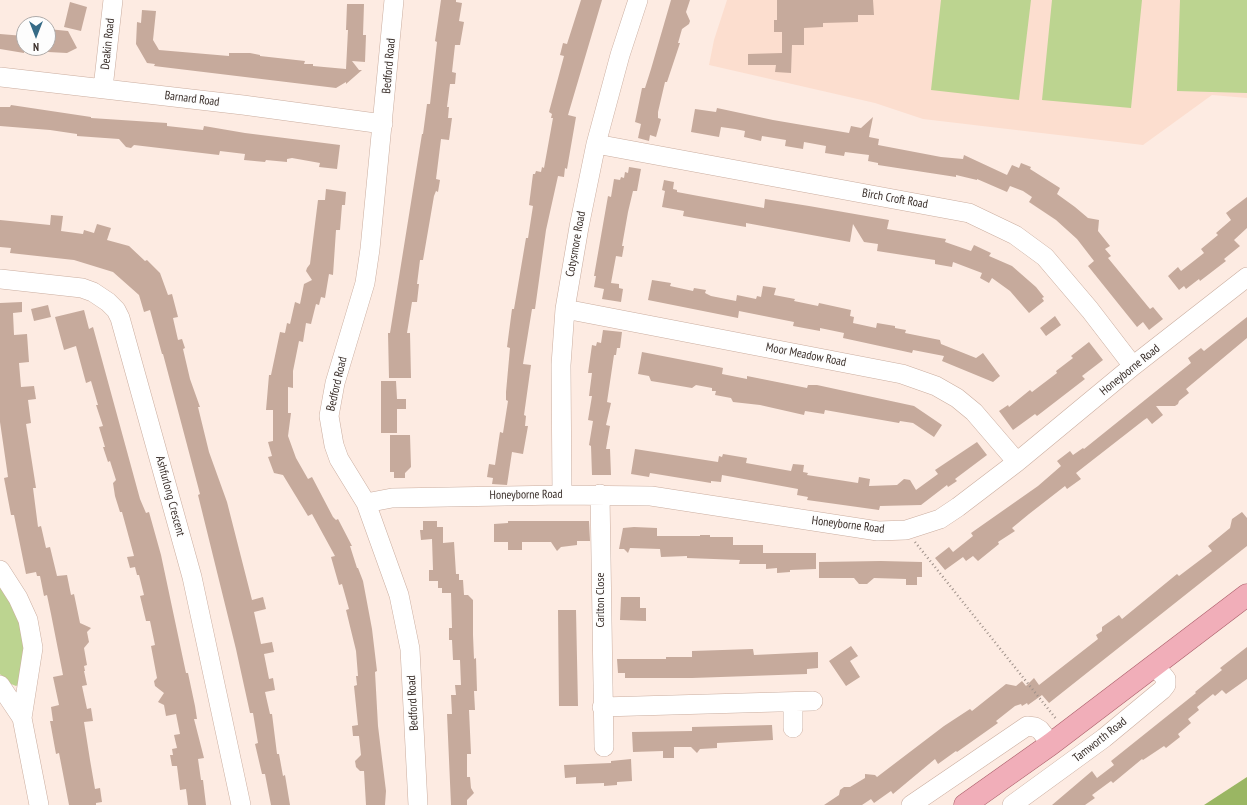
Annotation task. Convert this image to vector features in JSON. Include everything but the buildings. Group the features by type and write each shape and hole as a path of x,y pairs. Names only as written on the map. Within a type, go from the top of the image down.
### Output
{"main road":[{"path":"965,805 1051,744 1247,595"}],"street":[{"name":"Deakin Road","path":"103,88 113,0"},
{"name":"Bedford Road","path":"394,0 376,203 365,283 335,383 329,409 331,432 337,452 366,503 399,595 410,649 418,805"},
{"name":"Cotysmore Road","path":"562,495 561,365 565,309 579,227 596,144 620,55 638,0"},
{"name":"Barnard Road","path":"0,77 243,104 383,124"},
{"name":"Birch Croft Road","path":"596,144 969,213 1015,235 1045,257 1090,310 1133,366"},
{"name":"Honeyborne Road","path":"366,503 392,498 600,494 651,496 878,531 906,530 940,519 1017,462 1133,366 1247,277"},
{"name":"Ashfurlong Crescent","path":"0,279 82,288 93,292 108,302 116,310 120,318 192,577 240,805"},
{"name":"Moor Meadow Road","path":"565,309 902,374 936,386 957,398 974,412 1017,462"},
{"name":"Carlton Close","path":"600,494 602,706 604,747"},
{"path":"0,570 18,598 28,620 33,648 22,718 39,805"},
{"name":"Tamworth Road","path":"1012,805 1104,738 1162,690 1166,685 1166,679 1155,666"},
{"path":"0,685 22,718"},
{"path":"602,706 813,701"},
{"path":"793,702 793,728"},
{"path":"911,805 1027,726 1035,727 1040,730 1051,744"}],"path":[{"path":"906,530 1058,722"}],"shaded area":[{"path":"727,0 1247,0 1247,98 1212,95 1143,145 923,119 875,103 709,65 714,40"}],"green space":[{"path":"941,0 1031,0 1019,100 931,90"},
{"path":"1052,0 1142,0 1131,108 1042,100"},
{"path":"1180,0 1247,0 1247,93 1177,91"},
{"path":"0,588 5,588 27,629 18,685 16,686 6,682 0,674"},
{"path":"1247,777 1247,805 1204,805"}]}
